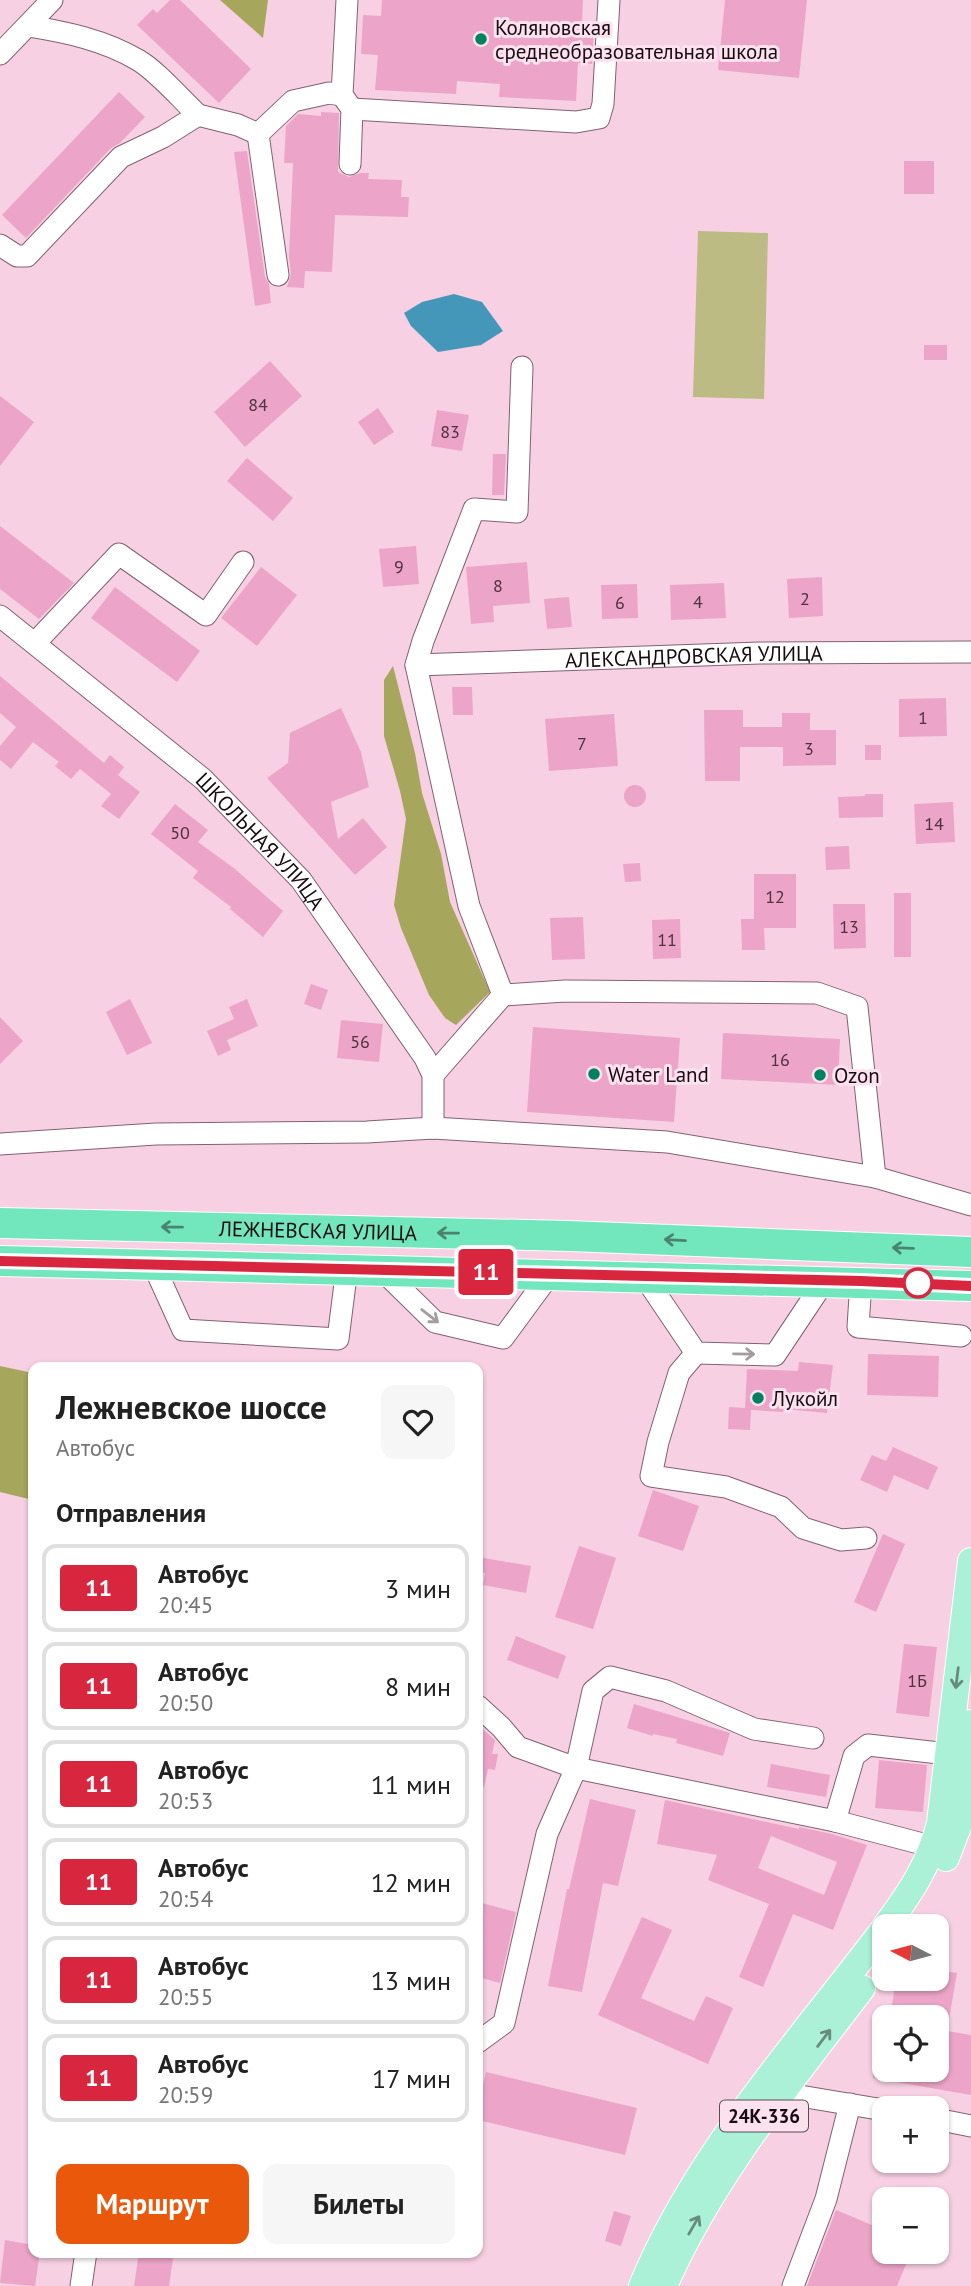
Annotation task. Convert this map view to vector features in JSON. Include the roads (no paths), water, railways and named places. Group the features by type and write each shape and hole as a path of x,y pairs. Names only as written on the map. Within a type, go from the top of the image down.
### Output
{"highway":[{"name":"ЛЕЖНЕВСКАЯ УЛИЦА","path":"0,1223 569,1236 971,1252"},
{"name":"ЛЕЖНЕВСКАЯ УЛИЦА","path":"0,1261 825,1280 971,1286"}],"main road":[{"name":"24К-336","path":"895,1914 920,1877 934,1847 942,1813 971,1562"},
{"path":"917,1914 965,1825 971,1723"},
{"name":"24К-336","path":"664,2286 692,2227 753,2131 775,2087 872,1947"},
{"name":"24К-336","path":"642,2286 658,2248 696,2182 872,1973"}],"street":[{"path":"0,54 52,0"},
{"path":"348,0 347,102 350,164"},
{"path":"258,134 293,101 329,93 347,102 576,122 599,118 603,104 609,0"},
{"path":"28,26 101,43 139,61 198,115 238,125 258,134"},
{"path":"0,245 16,256 27,256 121,157 163,137 198,115"},
{"path":"258,134 278,275"},
{"path":"503,995 469,906 416,665 474,509 517,512 522,368"},
{"path":"35,643 119,554 206,615 243,562"},
{"name":"ШКОЛЬНАЯ УЛИЦА","path":"0,616 203,779 301,880 425,1058 432,1075 433,1128"},
{"name":"АЛЕКСАНДРОВСКАЯ УЛИЦА","path":"416,665 760,653 971,652"},
{"path":"432,1075 503,995 565,991 817,993 857,1007 875,1177"},
{"path":"0,1144 156,1134 367,1132 433,1128 667,1142 875,1177 971,1205"},
{"path":"153,1264 183,1330 338,1339 346,1269"},
{"path":"380,1269 435,1322 503,1338 550,1274"},
{"path":"643,1276 696,1353"},
{"path":"696,1353 775,1355 825,1280"},
{"path":"861,1281 858,1327 961,1336"},
{"path":"696,1353 679,1373 658,1442 651,1476 726,1487 781,1507 803,1528 841,1540 866,1538"},
{"path":"483,2038 504,2023 547,1834 576,1768 593,1691 610,1677 666,1691 754,1729 813,1738"},
{"path":"483,1711 518,1747 576,1768 835,1821 934,1847"},
{"path":"835,1821 854,1756 868,1745 948,1754"},
{"path":"775,2087 872,2108"},
{"path":"793,2286 826,2199 850,2105"},
{"path":"949,2122 971,2126"},
{"path":"81,2286 85,2258"}],"water":[{"path":"454,294 482,302 503,331 481,345 438,352 411,326 404,313 422,302"}],"place":[{"name":"Коляновская среднеобразовательная школа","path":"481,39"},
{"name":"Water Land","path":"594,1074"},
{"name":"Ozon","path":"820,1075"},
{"name":"Лукойл","path":"758,1398"}]}
